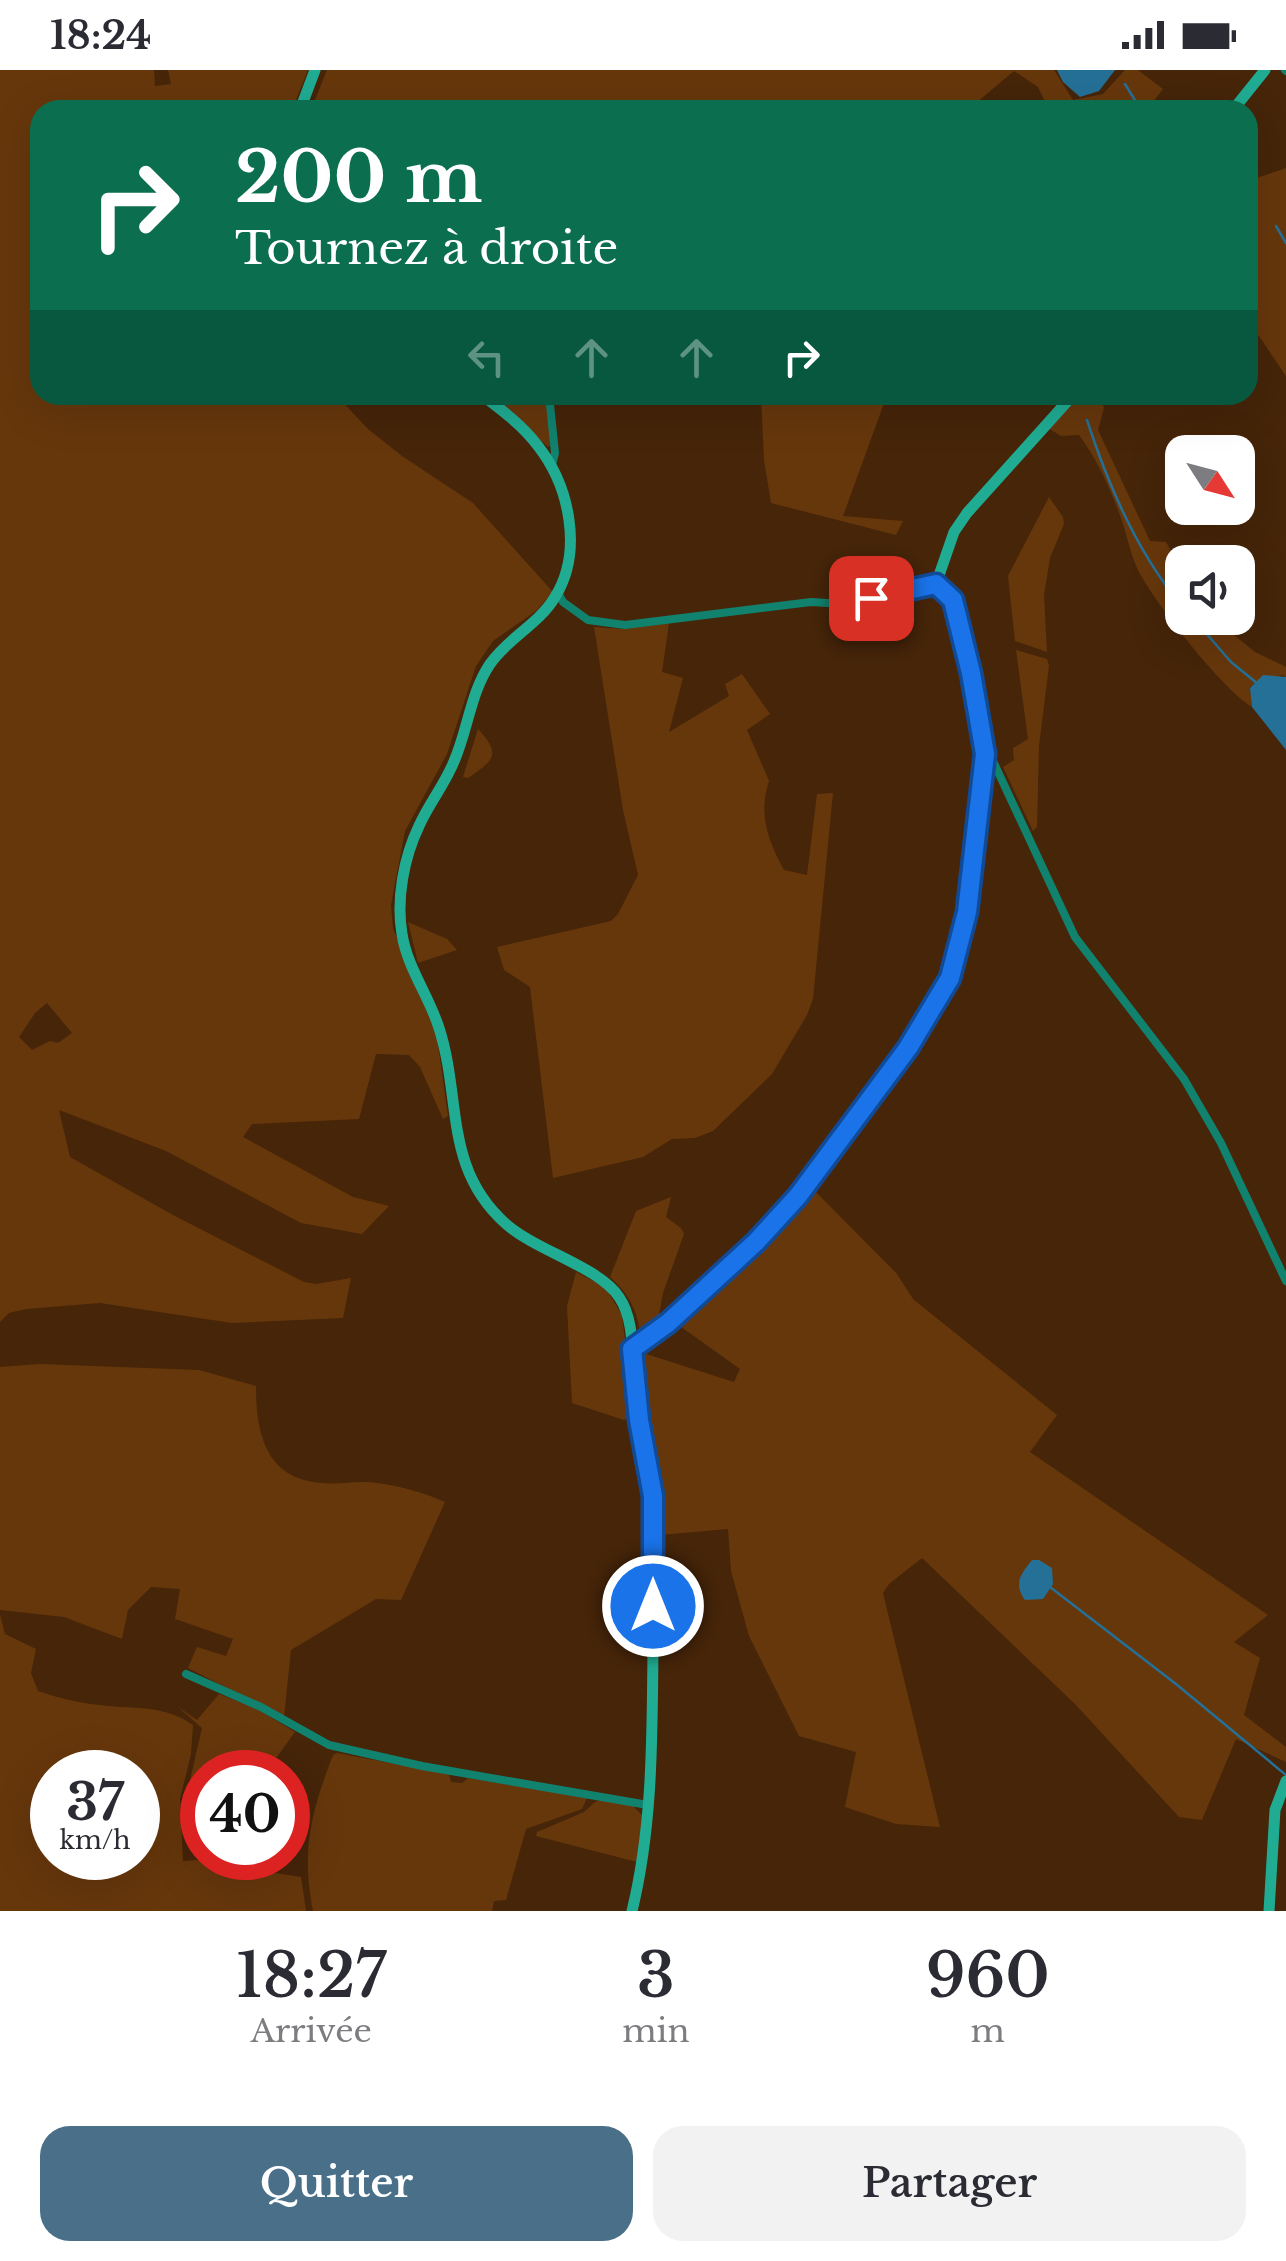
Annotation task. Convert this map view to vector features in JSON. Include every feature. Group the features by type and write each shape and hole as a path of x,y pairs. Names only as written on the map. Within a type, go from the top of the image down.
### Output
{"street":[{"path":"304,100 316,70"},
{"path":"1241,100 1264,70"},
{"path":"494,405 528,434 551,468 566,506 572,540 558,593 538,619 498,653 479,684 454,764 408,852 400,928 406,952 440,1031 459,1148 475,1188 494,1212 522,1236 595,1275 614,1290 628,1317 654,1514 648,1805 644,1858 632,1911"},
{"path":"550,405 555,453 551,468"},
{"path":"936,584 954,532 1064,405"},
{"path":"558,593 588,620 625,625 811,602 845,604 936,584"},
{"path":"632,1349 654,1336 777,1220 828,1158 935,1006 950,978 962,935 985,754 953,600 936,584"},
{"path":"985,754 994,761 1074,937 1184,1079 1220,1143 1286,1281"},
{"path":"186,1674 261,1706 329,1745 422,1766 648,1805"},
{"path":"1269,1911 1275,1810 1286,1781"}],"shaded area":[{"path":"0,70 154,70 155,86 171,84 168,70 308,70 296,100 30,100 30,405 345,405 402,456 473,503 553,592 536,611 493,641 476,666 447,754 405,831 391,905 393,928 437,1037 448,1116 443,1119 420,1067 409,1055 376,1054 359,1119 252,1124 243,1137 353,1197 389,1206 362,1234 301,1223 166,1151 59,1110 70,1157 304,1282 316,1284 351,1278 343,1318 232,1323 100,1303 9,1313 0,1322","holes":["47,1003 72,1033 58,1043 50,1041 32,1050 19,1037"]},
{"path":"327,70 1054,70 1073,100 1044,100 1038,87 1014,71 980,100 315,100"},
{"path":"1125,70 1138,70 1163,89 1155,100 1073,100 1103,94"},
{"path":"1286,168 1286,376 1258,335 1258,178"},
{"path":"500,405 549,405 553,444 548,447"},
{"path":"761,405 883,405 843,516 903,521 896,535 771,503"},
{"path":"1070,405 1103,405 1098,430 1150,541 1168,545 1165,611 1135,564 1121,518 1092,454 1079,435 1061,436 1048,428"},
{"path":"1049,497 1064,524 1050,558 1044,595 1047,652 1015,641 1008,576"},
{"path":"669,623 662,672 683,678 669,732 729,696 725,684 742,674 770,714 747,730 769,781 764,805 766,827 784,870 807,875 817,794 833,793 813,999 772,1074 713,1131 695,1138 672,1139 643,1157 553,1178 530,987 504,970 497,947 611,921 618,914 638,875 623,810 594,627 624,629"},
{"path":"1183,635 1234,635 1255,652 1286,667 1286,677 1250,687 1252,707"},
{"path":"1016,650 1047,659 1049,666 1039,746 1037,827 1033,831 1003,767 1014,760 1013,748 1028,739"},
{"path":"478,729 490,745 492,756 477,772 463,777"},
{"path":"408,922 447,939 457,950 418,963"},
{"path":"813,1189 897,1274 913,1299 1057,1415 1030,1452 1268,1615 1234,1642 1260,1658 1244,1715 1286,1747 1286,1762 1236,1739 1202,1820 1179,1817 1075,1704 922,1558 883,1593 940,1827 896,1824 845,1807 856,1752 799,1736 749,1636 731,1571 728,1529 660,1535 655,1470 642,1390 643,1353 734,1382 740,1369 677,1324 793,1214"},
{"path":"671,1197 666,1217 684,1234 663,1293 657,1326 640,1336 631,1304 610,1277 636,1211"},
{"path":"576,1272 605,1287 622,1315 634,1415 624,1420 572,1403 567,1306"},
{"path":"40,1364 199,1370 256,1386 262,1437 268,1451 288,1473 322,1483 394,1486 445,1502 401,1600 376,1599 291,1650 284,1717 188,1668 197,1647 226,1656 233,1639 175,1619 180,1589 151,1587 128,1610 122,1639 64,1617 0,1610 0,1367"},
{"path":"0,1615 5,1634 36,1649 31,1673 38,1691 100,1705 163,1711 193,1725 191,1750 180,1750 180,1880 301,1880 306,1911 0,1911"},
{"path":"219,1694 257,1709 295,1732 282,1750 197,1750 202,1728 177,1706 197,1720"},
{"path":"333,1755 449,1774 451,1782 462,1783 468,1778 587,1798 582,1809 526,1829 506,1900 494,1901 492,1911 313,1911 310,1832"},
{"path":"604,1799 633,1806 643,1816 637,1862 536,1836 537,1832"}],"water":[{"path":"1057,70 1115,70 1099,91 1080,97 1063,82"},
{"path":"1263,675 1286,677 1286,750 1252,707 1250,688"},
{"path":"1032,1560 1052,1568 1053,1584 1043,1599 1025,1600 1019,1584"}],"waterway":[{"path":"1125,84 1135,100"},
{"path":"1276,226 1286,243"},
{"path":"1087,420 1126,518 1165,584"},
{"path":"1208,635 1231,662 1258,684"},
{"path":"1050,1587 1286,1775"}],"route":[{"path":"653,1606 653,1496 634,1388 632,1349 654,1336 756,1242 798,1196 925,1023 950,978 958,954 967,912 985,754 971,673 953,600 944,590 936,584 871,598"}]}
